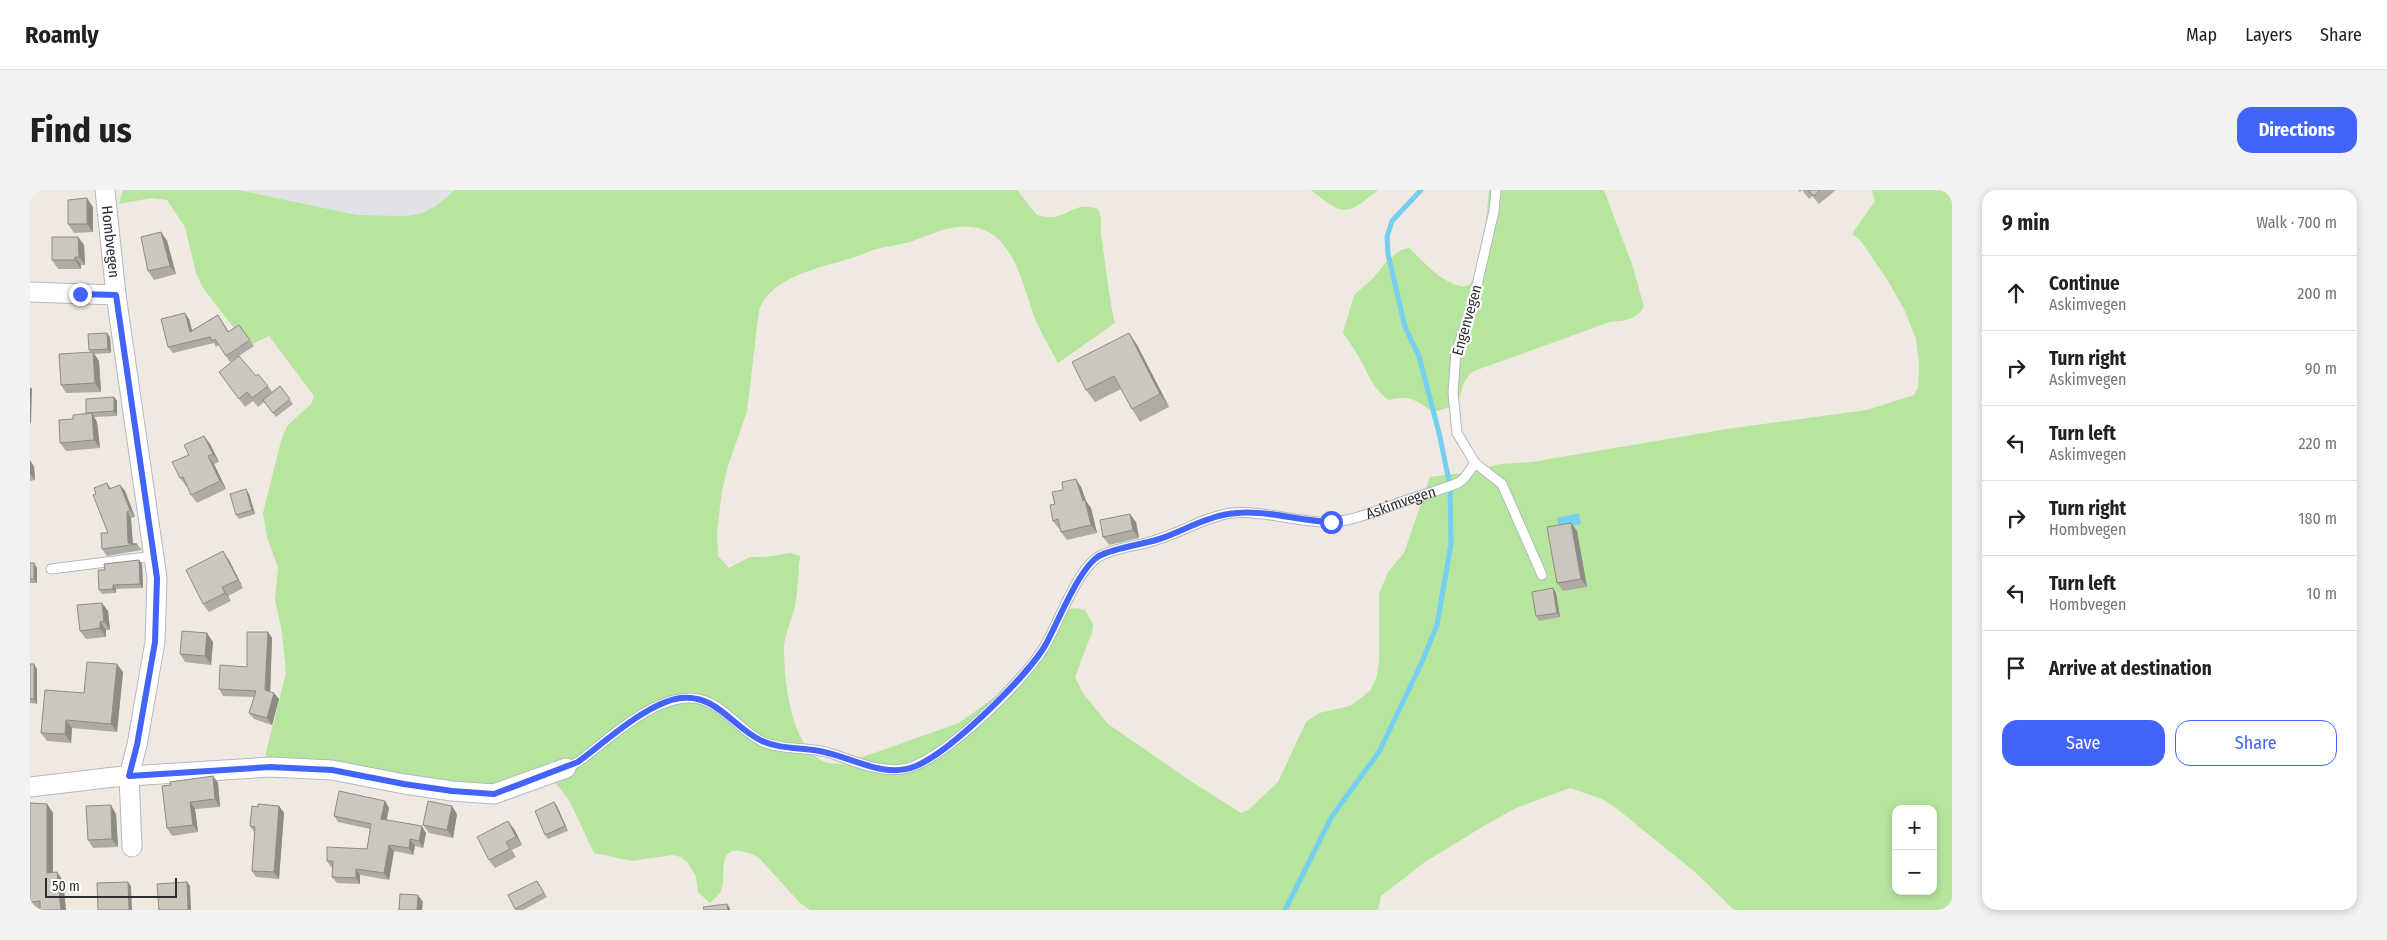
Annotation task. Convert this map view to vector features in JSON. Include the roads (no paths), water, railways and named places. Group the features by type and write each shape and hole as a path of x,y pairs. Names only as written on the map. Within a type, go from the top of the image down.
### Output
{"street":[{"name":"Hombvegen","path":"105,190 116,295 157,578 156,638 137,745 129,776 132,847"},
{"name":"Hombvegen","path":"30,292 116,295"},
{"name":"Askimvegen","path":"30,787 129,776 270,767 332,770 404,784 452,791 494,794 566,768"}],"lane":[{"name":"Engenvegen","path":"1496,190 1494,211 1472,307 1456,352 1453,393 1458,433 1475,462 1502,484 1542,575"},
{"name":"Askimvegen","path":"566,768 578,762 649,710 665,702 687,698 696,698 713,704 754,736 774,745 825,752 879,769 901,770 914,767 929,760 952,743 1031,666 1046,645 1086,570 1100,556 1156,540 1205,520 1230,514 1256,514 1318,522 1344,520 1460,482 1475,462"},
{"path":"51,569 154,556"}],"water":[{"path":"1579,513 1581,524 1559,528 1557,518"}],"waterway":[{"path":"1285,910 1332,816 1379,752 1422,662 1437,625 1451,544 1450,486 1440,437 1419,356 1405,327 1388,254 1387,237 1392,221 1421,190"}]}
